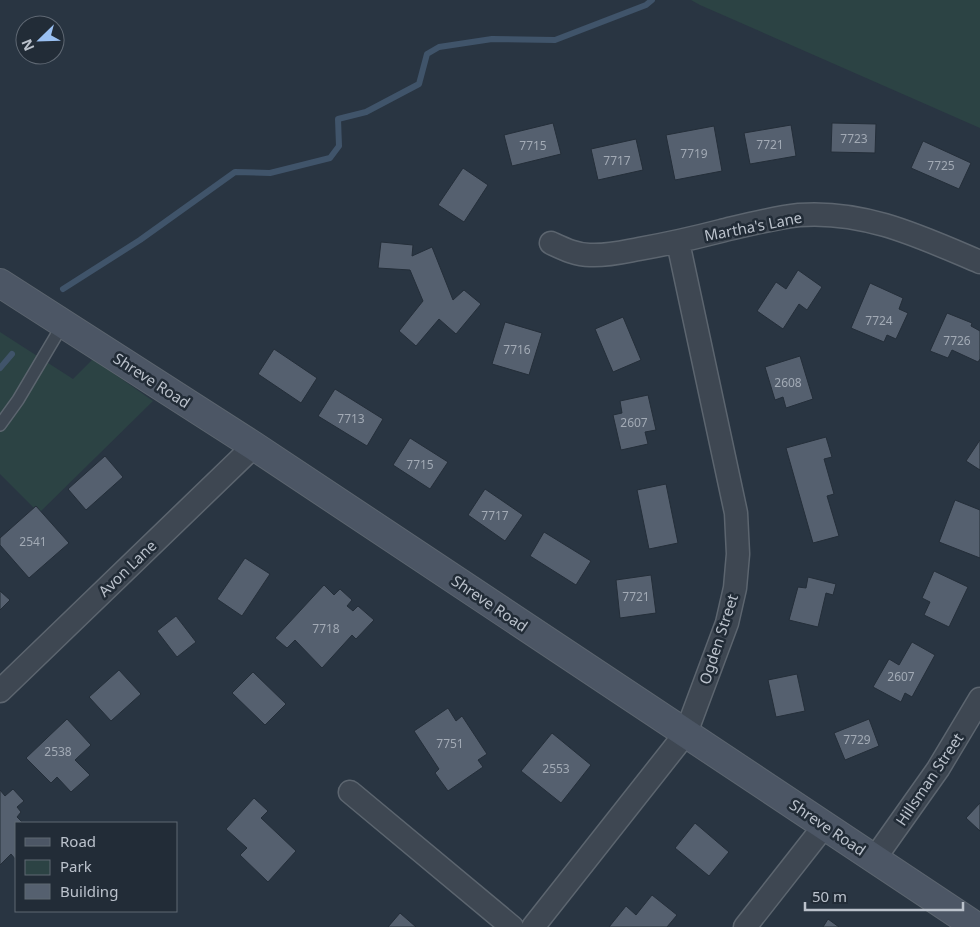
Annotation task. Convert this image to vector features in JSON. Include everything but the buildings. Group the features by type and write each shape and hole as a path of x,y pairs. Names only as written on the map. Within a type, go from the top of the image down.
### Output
{"main road":[{"name":"Shreve Road","path":"0,283 254,446 977,927"}],"street":[{"name":"Martha's Lane","path":"551,243 569,252 590,256 612,254 678,242 756,223 790,217 837,216 874,221 908,231 980,262"},
{"name":"Ogden Street","path":"533,927 686,733 727,623 735,588 738,554 736,512 678,242"},
{"name":"Avon Lane","path":"0,691 254,446"},
{"name":"Hillsman Street","path":"875,858 938,769 980,698"},
{"path":"350,792 512,927"},
{"path":"745,927 825,825"}],"lane":[{"path":"0,425 18,400 64,324"}],"green space":[{"path":"691,0 980,0 980,128 700,5"},
{"path":"0,332 73,379 93,359 153,401 39,513 0,474"}],"waterway":[{"path":"63,289 140,240 235,172 270,173 330,158 339,146 338,119 366,112 419,84 427,54 439,47 492,39 555,40 646,5 652,0"},
{"path":"0,368 12,354"}]}
